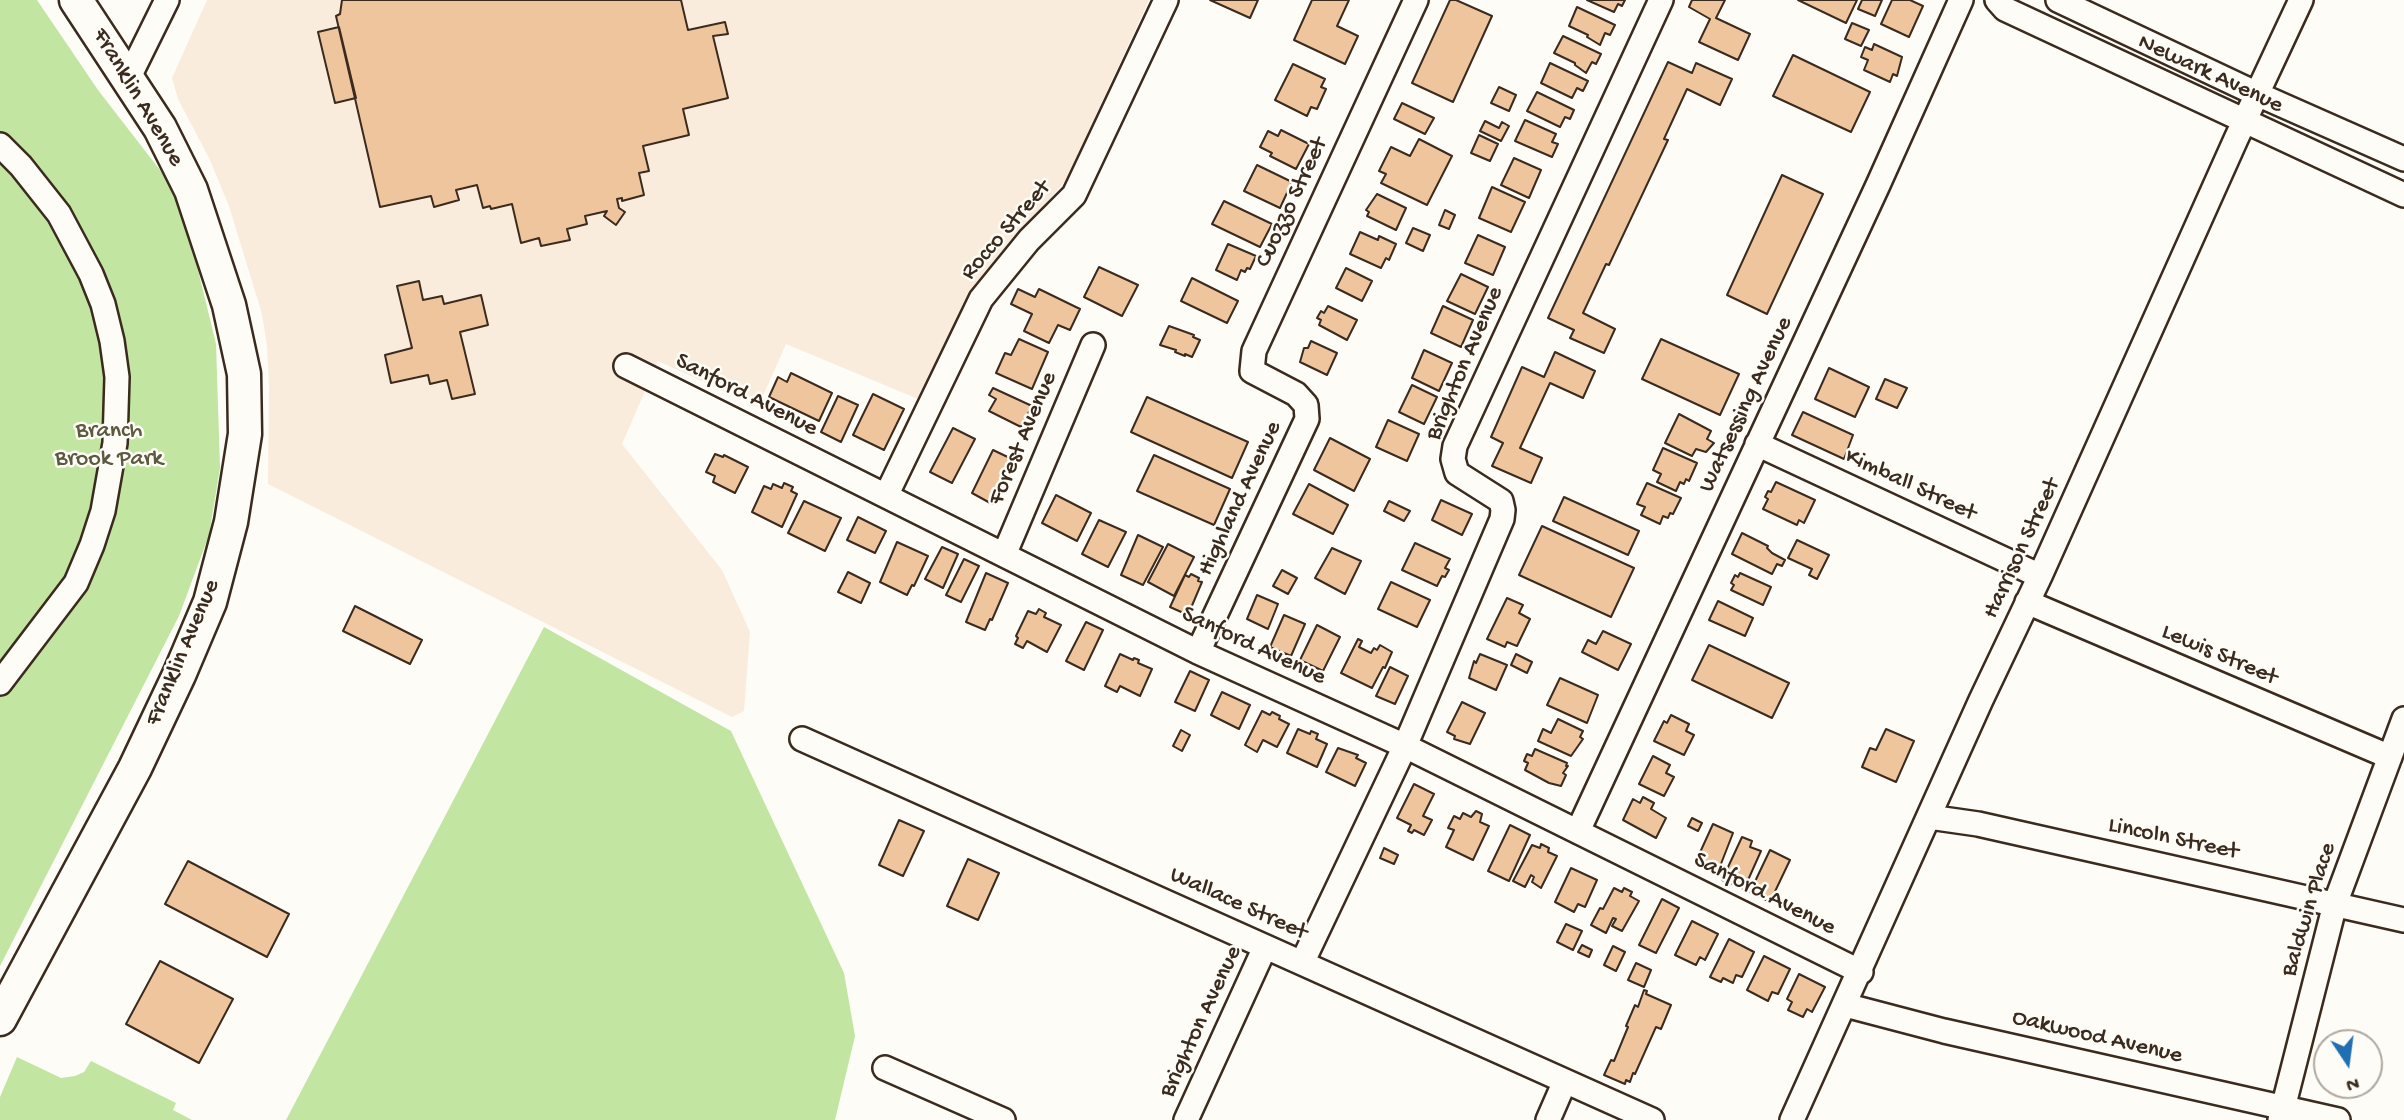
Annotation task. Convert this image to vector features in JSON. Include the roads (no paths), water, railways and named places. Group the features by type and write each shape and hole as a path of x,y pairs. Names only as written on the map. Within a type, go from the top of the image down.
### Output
{"main road":[{"name":"Franklin Avenue","path":"0,1018 135,768 211,602 232,522 245,433 244,374 229,305 191,190 160,128 76,0"}],"street":[{"path":"128,79 167,0"},
{"name":"Rocco Street","path":"886,496 981,299 1029,240 1074,195 1166,0"},
{"name":"Cuozzo Street","path":"1306,405 1296,394 1252,371 1254,351 1416,0"},
{"name":"Brighton Avenue","path":"1302,963 1405,746 1502,519 1501,501 1457,473 1453,459 1455,446 1661,0"},
{"name":"Watsessing Avenue","path":"1578,831 1961,0"},
{"name":"Newark Avenue","path":"1997,0 2005,9 2404,195"},
{"name":"Newark Avenue","path":"2058,0 2257,94 2404,159"},
{"name":"Harrison Street","path":"1792,1120 2301,0"},
{"path":"0,145 21,166 59,214 91,274 103,304 117,377 115,443 103,511 92,545 76,583 0,683"},
{"name":"Forest Avenue","path":"1004,555 1093,345"},
{"name":"Sanford Avenue","path":"626,366 1198,652 1405,746 1861,972"},
{"name":"Highland Avenue","path":"1198,652 1307,419 1306,405"},
{"name":"Kimball Street","path":"1757,444 2040,576"},
{"name":"Lewis Street","path":"2027,602 2390,758"},
{"name":"Baldwin Place","path":"2282,1113 2335,904 2404,721"},
{"name":"Wallace Street","path":"802,738 1652,1120"},
{"name":"Lincoln Street","path":"1929,817 1978,824 2404,920"},
{"name":"Brighton Avenue","path":"1186,1120 1265,947"},
{"name":"Oakwood Avenue","path":"1845,1005 2282,1113 2338,1120"},
{"path":"885,1068 1003,1120"},
{"path":"1548,1120 1565,1081"}],"park label":[{"name":"Branch Brook Park","path":"109,446"}]}
